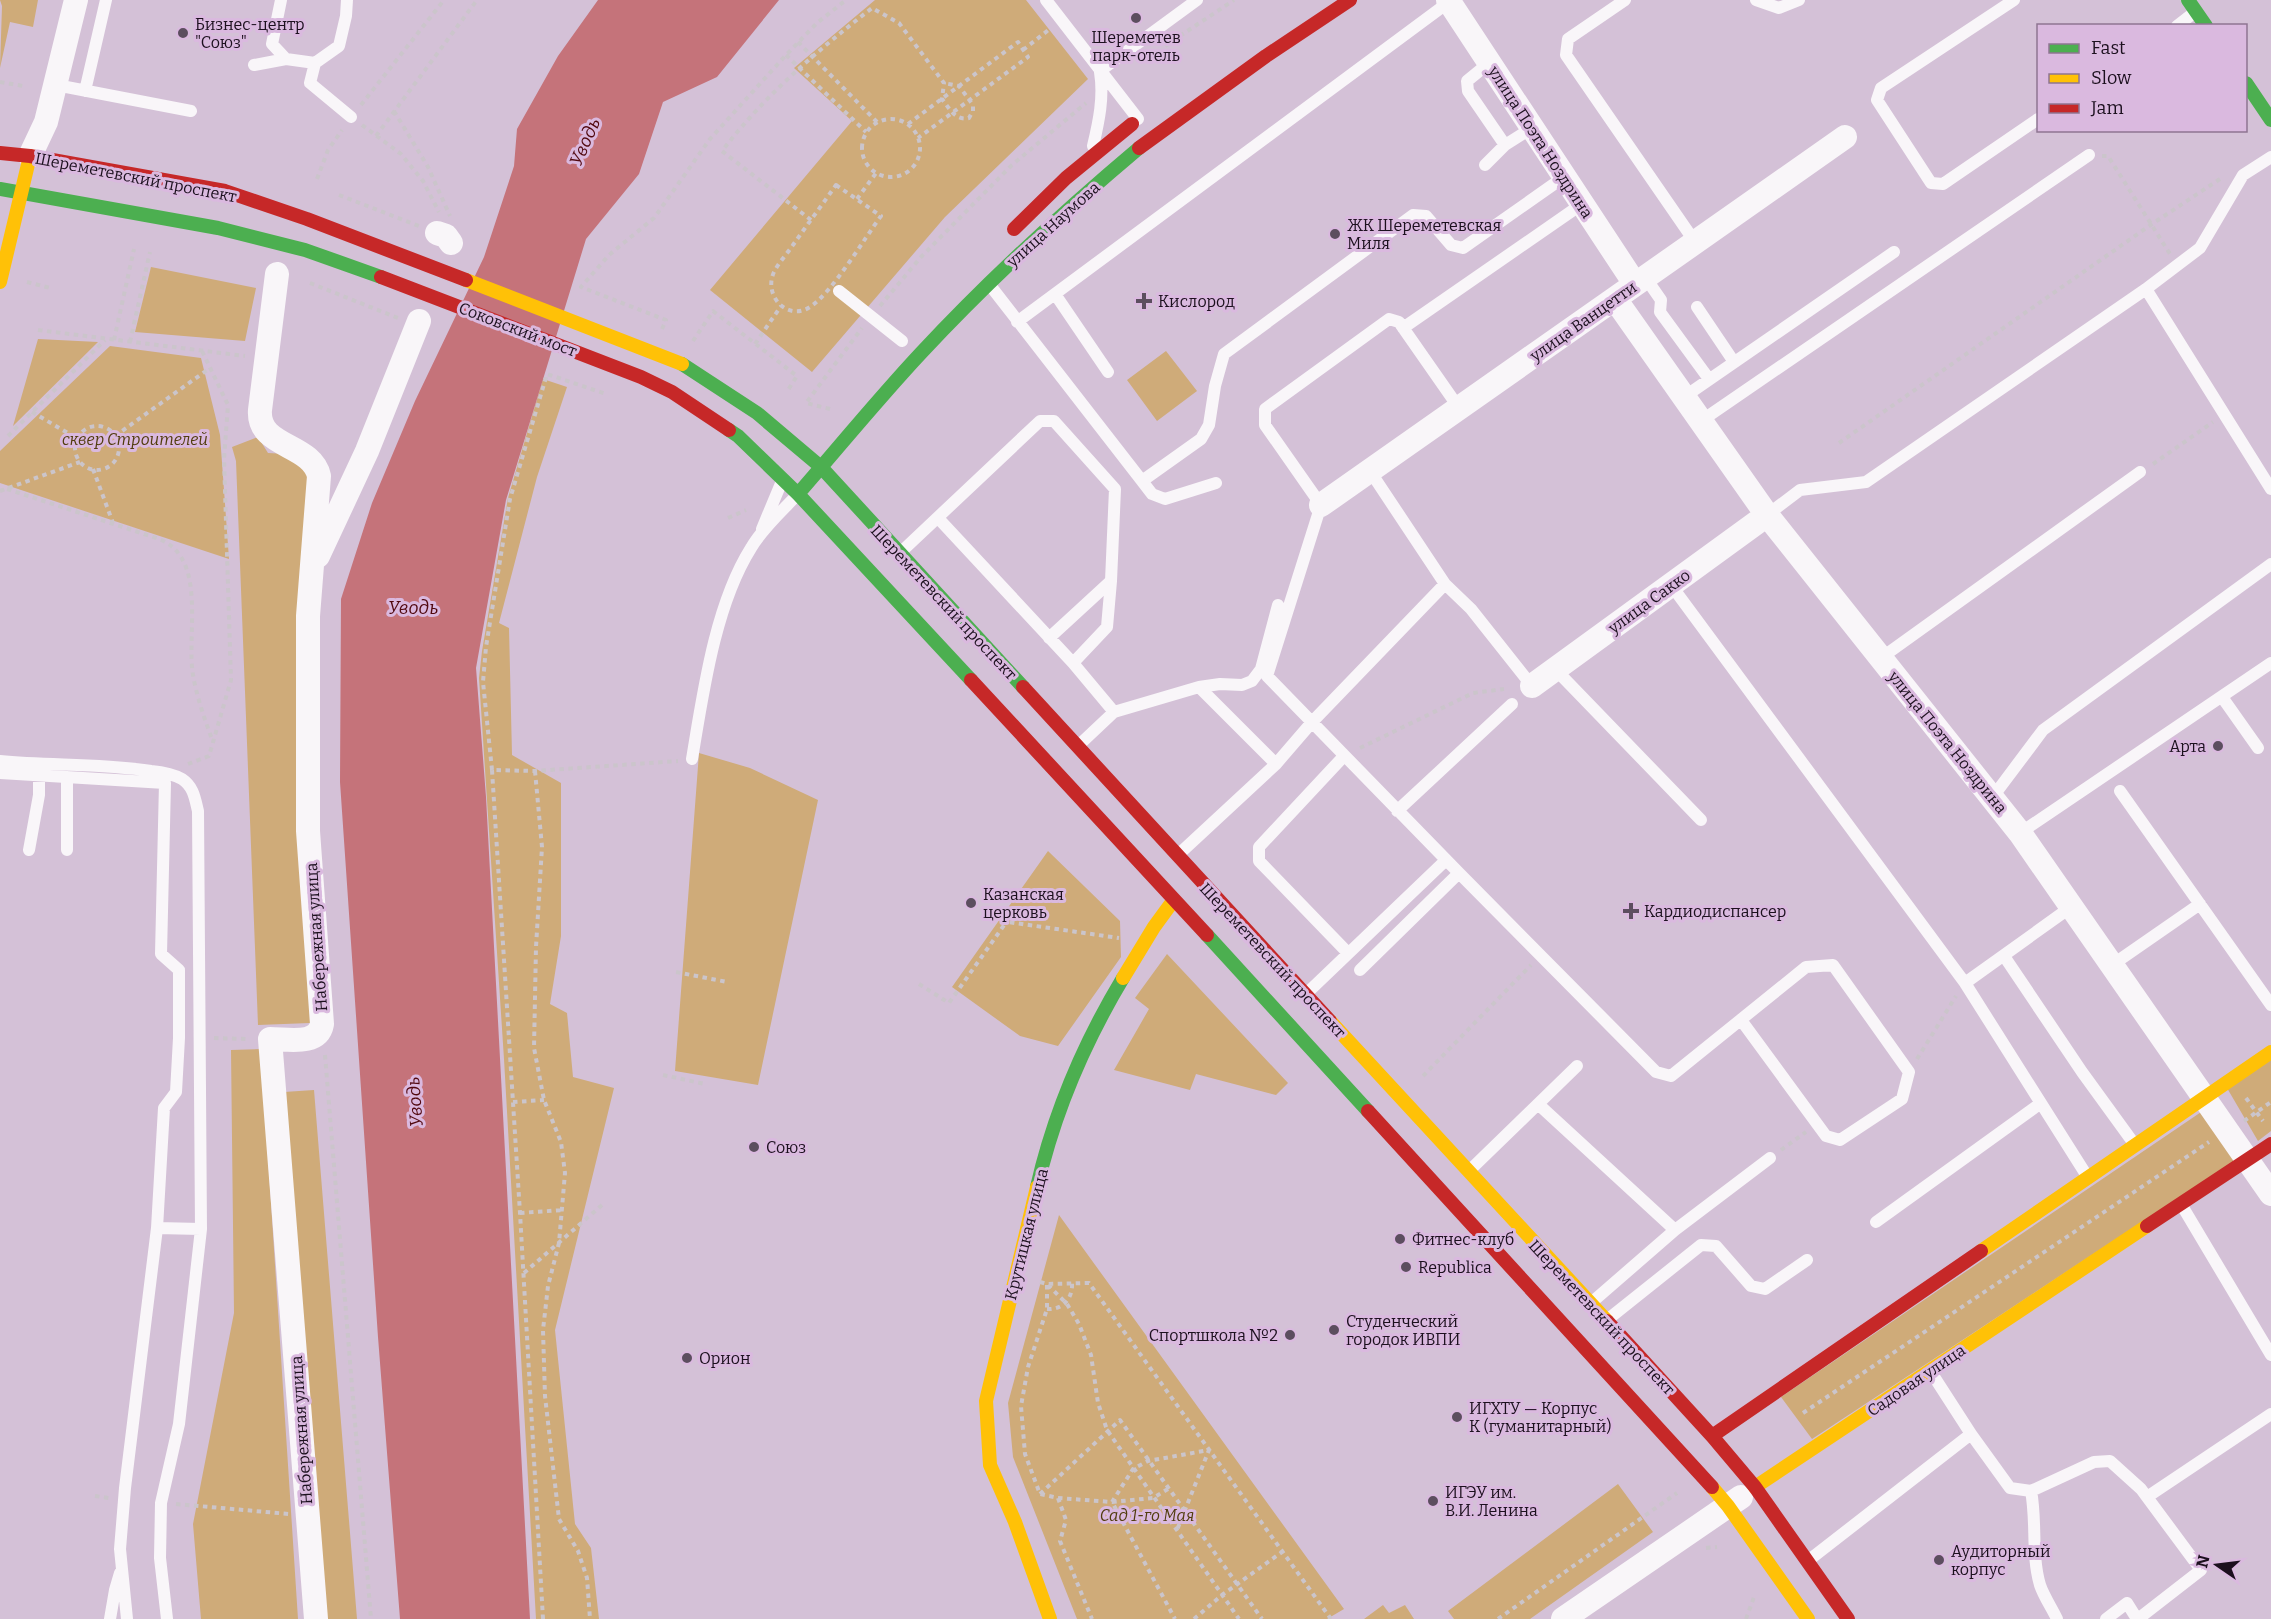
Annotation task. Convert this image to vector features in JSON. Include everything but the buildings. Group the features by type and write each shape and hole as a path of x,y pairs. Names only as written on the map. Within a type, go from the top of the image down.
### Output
{"main road":[{"name":"улица Наумова","path":"798,494 920,354 988,284 1082,196 1152,137 1350,0"},
{"path":"2192,6 2204,24"},
{"path":"2247,84 2271,120"},
{"name":"улица Наумова","path":"1006,236 1089,159 1143,116"},
{"name":"Шереметевский проспект","path":"0,153 30,156 225,191 406,256"},
{"path":"0,282 30,156"},
{"name":"Шереметевский проспект","path":"0,189 218,228 305,250 394,281"},
{"name":"Соковский мост","path":"406,256 651,351"},
{"name":"Соковский мост","path":"394,281 641,377"},
{"name":"Шереметевский проспект","path":"651,351 687,366 757,412 797,462 798,494 1065,758 1185,889 1728,1506 1808,1619"},
{"name":"Шереметевский проспект","path":"641,377 672,392 738,436 797,462 821,467 900,554 1065,758 1178,855 1185,889 1306,995 1712,1436 1755,1487 1848,1619"},
{"name":"Крутицкая улица","path":"1050,1619 1015,1522 990,1465 986,1401 1038,1181 1055,1123 1079,1059 1120,983 1154,927 1185,889"},
{"path":"1712,1436 2271,1052"},
{"name":"Садовая улица","path":"1755,1487 2271,1144"}],"street":[{"path":"30,156 46,123 76,0"},
{"name":"улица Поэта Ноздрина","path":"1448,1 1582,204 1640,281"},
{"name":"улица Ванцетти","path":"1321,505 1845,137"},
{"name":"Набережная улица","path":"277,274 260,416 263,428 272,437 310,459 318,472 308,616 308,831 322,1024 318,1035 311,1039 270,1039 316,1619"},
{"name":"улица Поэта Ноздрина","path":"1615,299 1767,515 2020,833 2271,1194"},
{"path":"311,572 368,451 414,322"},
{"name":"улица Сакко","path":"1532,686 1767,515"},
{"name":"Садовая улица","path":"1563,1619 1755,1487"}],"lane":[{"path":"85,91 106,0"},
{"path":"281,0 272,44 286,59"},
{"path":"347,0 339,46 315,63 310,83 351,117"},
{"path":"1046,0 1100,71 1143,116"},
{"path":"1100,71 1197,0"},
{"path":"1624,0 1568,39 1566,55 1695,242"},
{"path":"1756,0 1779,8 1799,0"},
{"path":"2014,0 1881,88 1877,100 1931,183 1942,184 2037,120"},
{"path":"1017,322 1448,1"},
{"path":"2178,24 2192,6"},
{"path":"254,65 286,59 315,63"},
{"path":"1490,63 1467,81 1468,91 1505,145"},
{"path":"1089,159 1100,120 1103,88 1100,71"},
{"path":"56,85 191,111"},
{"path":"1485,165 1505,145 1532,128"},
{"path":"1701,422 2089,155"},
{"path":"1767,515 1800,490 1866,482 2146,289 2200,248 2243,175 2271,157"},
{"path":"1142,481 1201,439 1209,425 1215,386 1224,354 1413,215 1426,216 1451,245 1463,248 1564,177"},
{"path":"1403,328 1582,204"},
{"path":"1684,397 1894,252"},
{"path":"1640,281 1661,300 1660,312 1709,379"},
{"path":"988,284 1152,494 1164,499 1216,483"},
{"path":"2146,289 2271,489"},
{"path":"839,291 902,341"},
{"path":"1055,294 1108,372"},
{"path":"1697,307 1734,362"},
{"path":"1459,408 1399,322 1389,319 1265,409 1265,425 1321,505 1268,676 1656,1072 1671,1076 1806,967 1833,965 1910,1072 1902,1099 1840,1140 1826,1136 1741,1020"},
{"path":"900,554 1040,421 1054,421 1115,489 1107,627 1073,663"},
{"path":"758,538 797,462"},
{"path":"1370,471 1445,584 1471,609 1532,686"},
{"path":"1881,658 2140,472"},
{"path":"686,760 729,591 758,538 798,494"},
{"path":"938,518 1073,663 1114,712"},
{"path":"1992,798 2043,730 2271,564"},
{"path":"1049,638 1111,581"},
{"path":"1178,855 1276,764 1313,721 1445,584"},
{"path":"1671,585 1965,983 2088,1177"},
{"path":"1065,758 1114,712 1199,687 1220,684 1242,685 1252,681 1261,669 1278,605"},
{"path":"2020,833 2271,663"},
{"path":"1555,669 1701,820"},
{"path":"1199,687 1276,764"},
{"path":"2222,697 2258,748"},
{"path":"1397,810 1512,704"},
{"path":"1344,756 1259,847 1258,861 1348,953"},
{"path":"0,761 134,768 165,778"},
{"path":"0,773 67,777 180,778 192,788 198,811 201,1229 179,1424 161,1503 160,1558 167,1619"},
{"path":"29,850 39,795 39,776"},
{"path":"67,777 67,850"},
{"path":"127,1619 120,1549 124,1499 158,1228 164,1108 176,1092 179,1038 179,970 161,954 165,778"},
{"path":"2120,791 2271,1005"},
{"path":"1306,995 1446,860"},
{"path":"1360,970 1459,873"},
{"path":"2112,965 2200,904"},
{"path":"1965,983 2070,907"},
{"path":"2004,956 2082,1072 2135,1145"},
{"path":"1468,1171 1577,1066"},
{"path":"1876,1222 2041,1103"},
{"path":"1538,1104 1675,1230"},
{"path":"1590,1304 1675,1230 1770,1158"},
{"path":"2181,1204 2271,1355"},
{"path":"158,1228 201,1229"},
{"path":"1606,1321 1701,1245 1716,1246 1751,1286 1765,1289 1807,1260"},
{"path":"1930,1370 1971,1434 2010,1488 2031,1491 2094,1461 2110,1461 2141,1489 2201,1570 2138,1619 2127,1603 2106,1619"},
{"path":"2147,1497 2271,1414"},
{"path":"1808,1561 1971,1434"},
{"path":"2031,1491 2034,1504 2035,1557 2041,1586 2057,1619"},
{"path":"110,1619 115,1590 123,1566"}],"path":[{"path":"317,179 328,150 351,117 444,0"},
{"path":"376,136 477,0"},
{"path":"660,335 666,320 580,287 609,255 654,218 710,140 798,42 846,0"},
{"path":"1157,51 1234,0"},
{"path":"811,220 722,151 752,115 811,56 872,8 899,22 944,83 959,86 970,100 973,111 969,118 957,117 942,99 944,83"},
{"path":"1023,50 1042,36"},
{"path":"798,42 877,122"},
{"path":"908,124 1018,42 1028,57 918,138"},
{"path":"786,55 866,132"},
{"path":"0,82 23,86"},
{"path":"830,409 806,403 838,357 921,257 1012,165 1103,88"},
{"path":"394,111 428,167 453,222 443,230"},
{"path":"351,117 401,154 423,181 443,230"},
{"path":"886,118 896,119 908,124 918,138 919,154 910,170 893,177 876,172 868,166 863,157 862,147 866,132 877,122 886,118"},
{"path":"2089,155 2108,156 2177,265"},
{"path":"857,200 876,172"},
{"path":"1839,443 2152,224 2231,172"},
{"path":"836,185 881,216 823,296 807,308 799,311 789,310 775,301 772,292 774,272 811,220 836,185"},
{"path":"339,195 443,230"},
{"path":"114,340 134,249"},
{"path":"130,342 150,252"},
{"path":"310,283 414,322"},
{"path":"755,344 781,306"},
{"path":"691,344 713,311 797,376 788,390"},
{"path":"38,330 266,359"},
{"path":"8,436 105,339"},
{"path":"202,351 228,405 225,459 231,680 209,756"},
{"path":"115,436 210,368"},
{"path":"543,1619 492,770 483,682 486,647 510,499 547,374 614,397"},
{"path":"32,412 78,439"},
{"path":"2140,472 2224,414"},
{"path":"97,426 111,430 115,436 119,450 113,463 100,470 93,470 80,462 76,449 78,439 84,430 97,426"},
{"path":"0,491 80,462"},
{"path":"93,470 113,524"},
{"path":"7,489 171,543 186,568 193,597 192,673 201,710 213,742"},
{"path":"728,518 746,510"},
{"path":"1344,756 1473,693 1532,686"},
{"path":"492,770 535,771 686,760"},
{"path":"535,771 542,847 536,947 534,1048 544,1100 561,1142 565,1173 559,1243 548,1286 543,1330 545,1396 559,1519 578,1551 587,1578 590,1619"},
{"path":"1001,921 1129,939"},
{"path":"919,984 949,1003 1007,921"},
{"path":"1423,1076 1540,956"},
{"path":"676,972 727,982"},
{"path":"1910,1072 1965,983"},
{"path":"322,1024 371,1619"},
{"path":"200,1038 270,1039"},
{"path":"663,1075 705,1084"},
{"path":"513,1102 544,1100"},
{"path":"1803,1413 2271,1102"},
{"path":"1770,1158 1817,1125"},
{"path":"524,1274 602,1205"},
{"path":"520,1213 563,1210"},
{"path":"1047,1309 1055,1309 1065,1303 1071,1293 1072,1283"},
{"path":"1047,1284 1089,1283 1331,1619"},
{"path":"1047,1284 1065,1303 1079,1324 1091,1355 1098,1403 1107,1430 1239,1619"},
{"path":"1040,1494 1025,1454 1021,1406 1028,1367 1047,1309 1047,1284"},
{"path":"1040,1494 1120,1420 1262,1619"},
{"path":"1112,1502 1133,1469 1148,1461 1209,1450"},
{"path":"1176,1531 1209,1450"},
{"path":"1040,1494 1058,1498 1112,1502 1153,1498 1168,1488"},
{"path":"1498,1619 1677,1493"},
{"path":"95,1496 124,1499"},
{"path":"1058,1498 1066,1520 1060,1541 1092,1619"},
{"path":"1112,1502 1175,1619"},
{"path":"161,1503 307,1516"},
{"path":"1194,1619 1222,1595 1282,1552"},
{"path":"1746,1619 1754,1597"}],"green space":[{"path":"0,0 38,0 33,27 10,22 0,68 2,6"},
{"path":"875,0 1026,0 1088,79 945,217 812,372 710,290 852,121 794,68"},
{"path":"151,267 256,288 245,341 135,332"},
{"path":"38,339 98,342 13,426"},
{"name":"сквер Строителей","path":"110,346 201,358 220,435 229,559 0,483 0,451"},
{"path":"1166,351 1197,391 1157,421 1127,380"},
{"path":"543,379 567,387 537,477 499,623 509,628 512,755 561,783 561,936 550,1004 567,1013 573,1077 614,1088 555,1330 575,1524 591,1548 599,1619 536,1619 504,1059 479,678 508,498"},
{"path":"258,437 268,453 287,454 307,471 310,1023 258,1025 236,461 232,447"},
{"path":"699,753 750,768 818,800 758,1085 675,1071"},
{"path":"1048,851 1120,921 1121,957 1058,1046 1020,1036 952,987"},
{"path":"1167,954 1288,1083 1276,1095 1196,1074 1190,1090 1114,1070 1149,1009 1135,998"},
{"path":"261,1049 298,1619 201,1619 193,1524 234,1313 231,1050"},
{"path":"2271,1058 2271,1131 2258,1141 2227,1088"},
{"path":"314,1090 357,1619 327,1619 284,1092"},
{"path":"2210,1106 2239,1158 1812,1439 1781,1397"},
{"name":"Сад 1-го Мая","path":"1059,1215 1344,1609 1327,1619 1077,1619 1013,1457 1008,1403"},
{"path":"1618,1484 1653,1532 1530,1619 1454,1619 1448,1611"},
{"path":"1383,1605 1389,1613 1405,1605 1414,1619 1364,1619"}],"water":[{"name":"Уводь","path":"598,0 779,0 717,77 663,102 639,174 586,239 506,500 476,668 486,797 530,1619 400,1619 340,782 341,599 372,503 415,401 484,257 514,166 517,129 558,56"}],"traffic: fast":[{"path":"2188,0 2205,24"},
{"path":"2247,84 2271,120"},
{"path":"798,494 905,370 973,299 1082,197 1139,148"},
{"path":"0,189 218,228 305,250 381,277"},
{"path":"682,364 757,413 821,467 1023,687"},
{"path":"729,430 798,494 971,680"},
{"path":"1207,935 1368,1111"},
{"path":"1037,1187 1061,1105 1083,1053 1123,978"}],"traffic: slow":[{"path":"0,282 30,156"},
{"path":"466,280 682,364"},
{"path":"1123,978 1173,901"},
{"path":"1330,1021 1607,1321"},
{"path":"1981,1251 2271,1052"},
{"path":"1037,1187 986,1401 990,1465 1015,1522 1050,1619"},
{"path":"1755,1487 2147,1226"},
{"path":"1712,1487 1808,1619"}],"traffic: jam":[{"path":"1139,148 1266,56 1350,0"},
{"path":"1014,229 1066,178 1132,124"},
{"path":"0,153 30,156 225,191 307,219 466,280"},
{"path":"381,277 641,377 672,392 729,430"},
{"path":"971,680 1207,935"},
{"path":"1023,687 1330,1021"},
{"path":"1368,1111 1712,1487"},
{"path":"2147,1226 2271,1144"},
{"path":"1712,1436 1981,1251"},
{"path":"1607,1321 1712,1436 1755,1487 1848,1619"}],"place":[{"name":"Шереметев парк-отель","path":"1136,18"},
{"name":"Бизнес-центр \"Союз\"","path":"183,33"},
{"name":"ЖК Шереметевская Миля","path":"1335,234"},
{"name":"Кислород","path":"1144,301"},
{"name":"Арта","path":"2218,746"},
{"name":"Казанская церковь","path":"971,903"},
{"name":"Кардиодиспансер","path":"1631,911"},
{"name":"Союз","path":"754,1147"},
{"name":"Фитнес-клуб","path":"1400,1239"},
{"name":"Republica","path":"1406,1267"},
{"name":"Студенческий городок ИВПИ","path":"1334,1330"},
{"name":"Спортшкола №2","path":"1290,1335"},
{"name":"Орион","path":"687,1358"},
{"name":"ИГХТУ — Корпус К (гуманитарный)","path":"1457,1417"},
{"name":"ИГЭУ им. В.И. Ленина","path":"1433,1501"},
{"name":"Аудиторный корпус","path":"1939,1560"}]}
